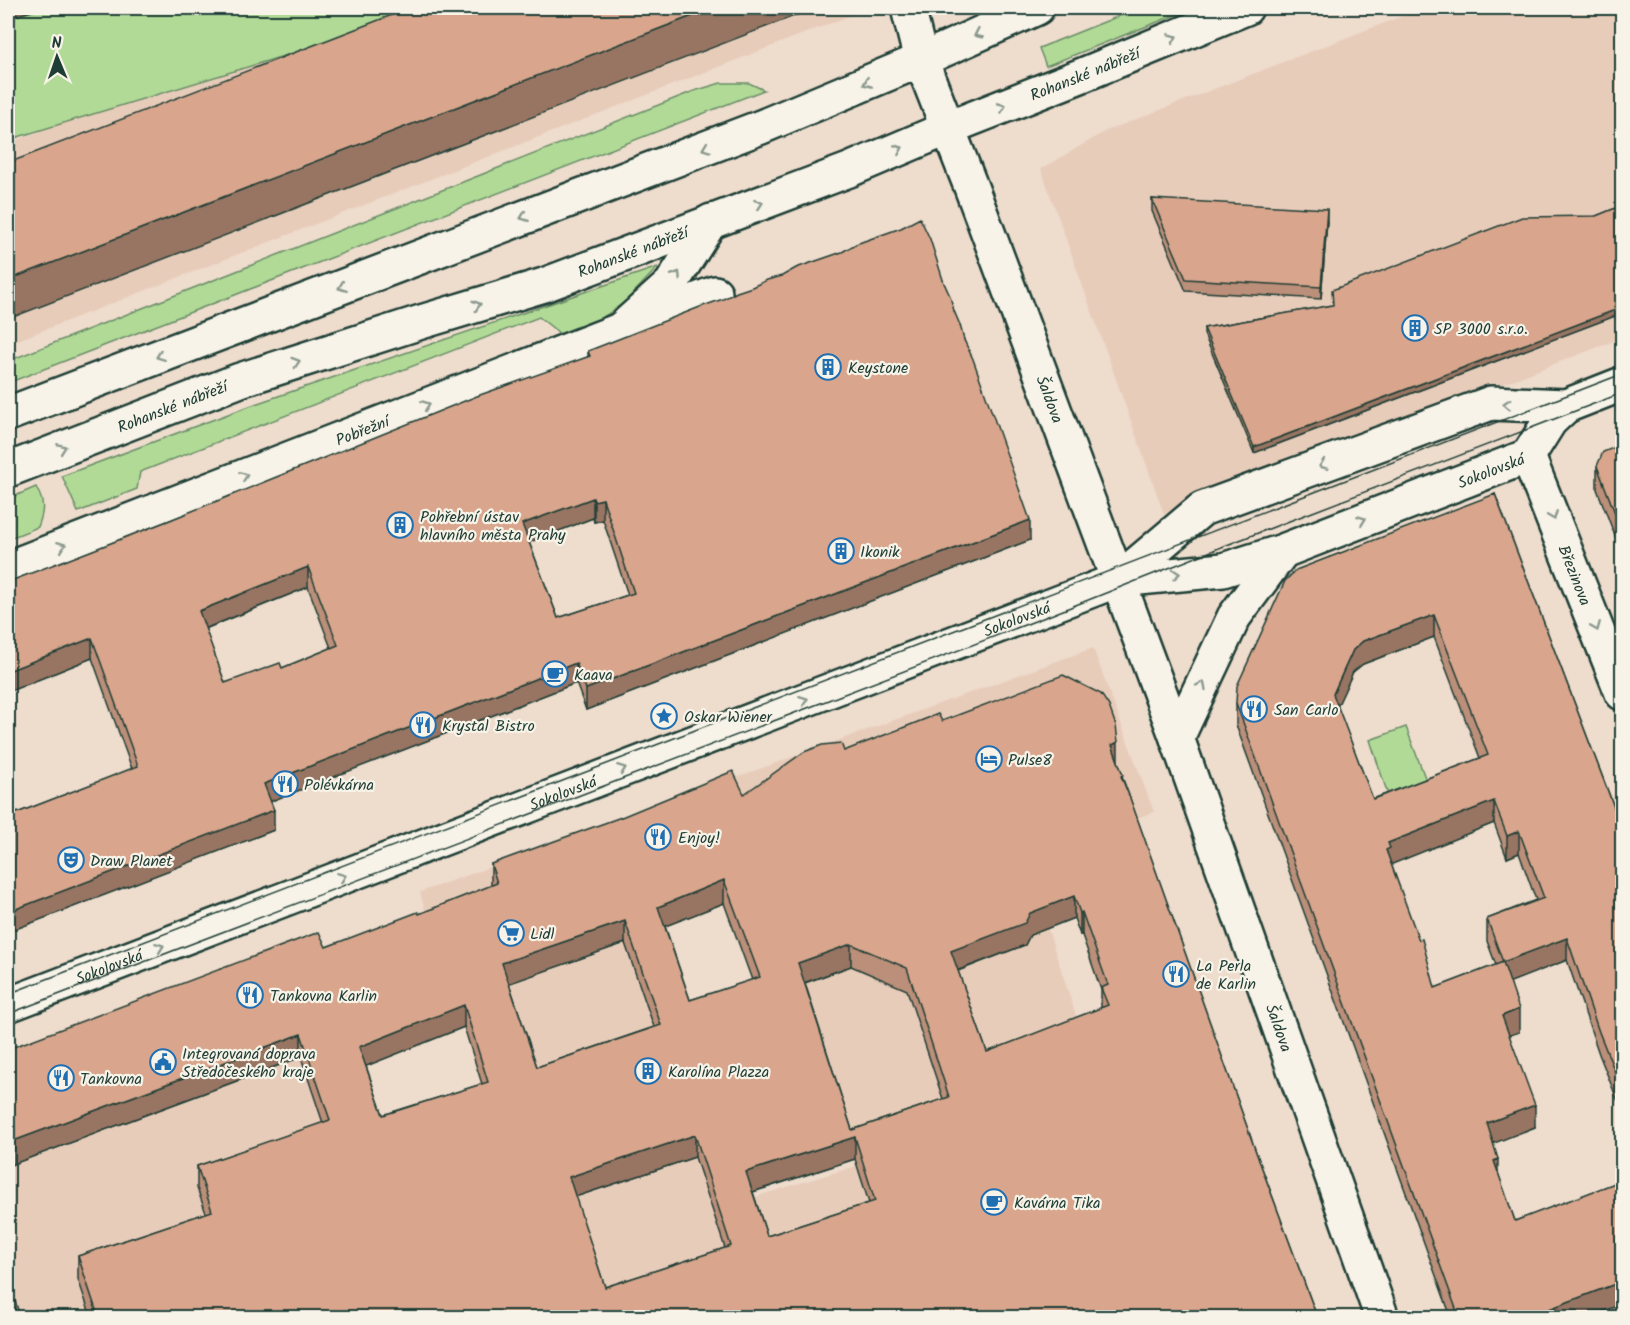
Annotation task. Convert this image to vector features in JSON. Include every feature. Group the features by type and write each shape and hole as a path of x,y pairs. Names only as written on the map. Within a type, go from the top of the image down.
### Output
{"street":[{"name":"Šaldova","path":"908,8 921,60 1177,738 1382,1317"},
{"path":"8,414 761,127 921,60 1036,8"},
{"name":"Rohanské nábřeží","path":"8,470 240,380 358,341 544,285 849,170 1246,8"},
{"path":"620,330 671,284 711,221"},
{"name":"Pobřežní","path":"8,568 715,292"},
{"name":"Sokolovská","path":"1118,579 1202,509 1491,403 1566,406 1623,384"},
{"name":"Sokolovská","path":"8,1005 1118,579 1223,570 1283,551 1528,456 1550,421 1566,406"},
{"name":"Březinova","path":"1528,456 1623,693"},
{"path":"1177,738 1234,617 1283,551"}],"shaded area":[{"path":"377,8 861,8 862,11 8,344 8,143"},
{"path":"1423,8 1622,8 1622,338 1164,514 1041,169 1106,131"},
{"path":"1093,648 1154,812 1049,849 1041,908 1083,1037 1016,1317 8,1318 8,1048 311,934 383,1137 488,1104 420,892 620,821 748,1199 856,1166 729,780"}],"green space":[{"path":"42,8 441,8 8,140 8,18"},
{"path":"1139,8 1193,8 1046,66 1039,48"},
{"path":"721,83 749,83 764,90 8,383 8,361 694,91"},
{"path":"658,267 625,302 596,322 564,337 539,317 140,472 137,489 78,512 62,476 255,404"},
{"path":"36,487 43,507 38,527 8,539 8,499"},
{"path":"1406,727 1433,799 1394,813 1370,740"}],"building":[{"path":"410,8 713,8 8,280 8,163"},
{"path":"1152,199 1327,209 1321,287 1186,279"},
{"name":"SP 3000 s.r.o.","path":"1623,205 1623,307 1254,447 1204,328 1333,305 1332,290 1522,217 1596,216"},
{"path":"920,218 930,239 964,340 973,359 1030,520 586,689 576,663 264,784 274,810 8,912 8,810 14,807 17,813 138,766 92,638 8,671 8,582 170,520 477,396 590,356 588,351 901,228","holes":["593,498 594,501 603,499 634,593 558,618 522,524","308,567 338,645 282,668 280,663 225,683 199,611"]},
{"path":"1623,444 1623,534 1597,466 1603,452"},
{"path":"1495,494 1623,831 1623,1092 1599,1032 1567,938 1503,962 1519,1009 1502,1016 1535,1105 1487,1123 1498,1159 1494,1161 1515,1221 1623,1180 1623,1281 1528,1317 1459,1317 1236,703 1237,686 1285,581 1296,570","holes":["1434,615 1488,755 1373,799 1333,694 1353,650 1363,641","1494,801 1507,836 1519,831 1544,898 1487,919 1503,962 1435,988 1422,939 1419,940 1386,850 1390,848 1388,843"]},
{"path":"1063,675 1101,694 1109,706 1116,726 1118,742 1112,745 1123,775 1121,776 1317,1317 95,1317 97,1313 78,1256 212,1211 197,1166 330,1120 301,1034 8,1143 8,1049 319,932 326,947 418,912 419,914 497,883 491,864 624,816 733,771 744,794 804,752 822,745 841,743 844,751 938,714 942,721","holes":["724,880 760,977 690,1000 658,907","1074,896 1108,985 1101,988 1108,1005 987,1052 951,951 1025,923 1030,913","625,921 661,1025 537,1067 502,963","851,944 907,968 949,1097 852,1130 798,963","464,1005 488,1082 383,1115 359,1047","695,1135 731,1246 605,1287 569,1177","855,1137 875,1201 767,1236 746,1172"]},
{"path":"8,1279 19,1313 8,1317"}],"tram line":[{"path":"8,994 1622,374"},
{"path":"8,1014 1048,616 1622,393"}],"place":[{"name":"SP 3000 s.r.o.","path":"1415,328"},
{"name":"Keystone","path":"828,367"},
{"name":"Pohřební ústav hlavního města Prahy","path":"400,525"},
{"name":"Ikonik","path":"841,551"},
{"name":"Kaava","path":"555,674"},
{"name":"San Carlo","path":"1254,709"},
{"name":"Oskar Wiener","path":"664,716"},
{"name":"Krystal Bistro","path":"423,725"},
{"name":"Pulse8","path":"989,759"},
{"name":"Polévkárna","path":"285,784"},
{"name":"Enjoy!","path":"658,837"},
{"name":"Draw Planet","path":"71,860"},
{"name":"Lidl","path":"511,933"},
{"name":"La Perla de Karlin","path":"1176,974"},
{"name":"Tankovna Karlin","path":"250,995"},
{"name":"Integrovaná doprava Středočeského kraje","path":"163,1062"},
{"name":"Karolína Plazza","path":"648,1071"},
{"name":"Tankovna","path":"61,1078"},
{"name":"Kavárna Tika","path":"994,1202"}]}
